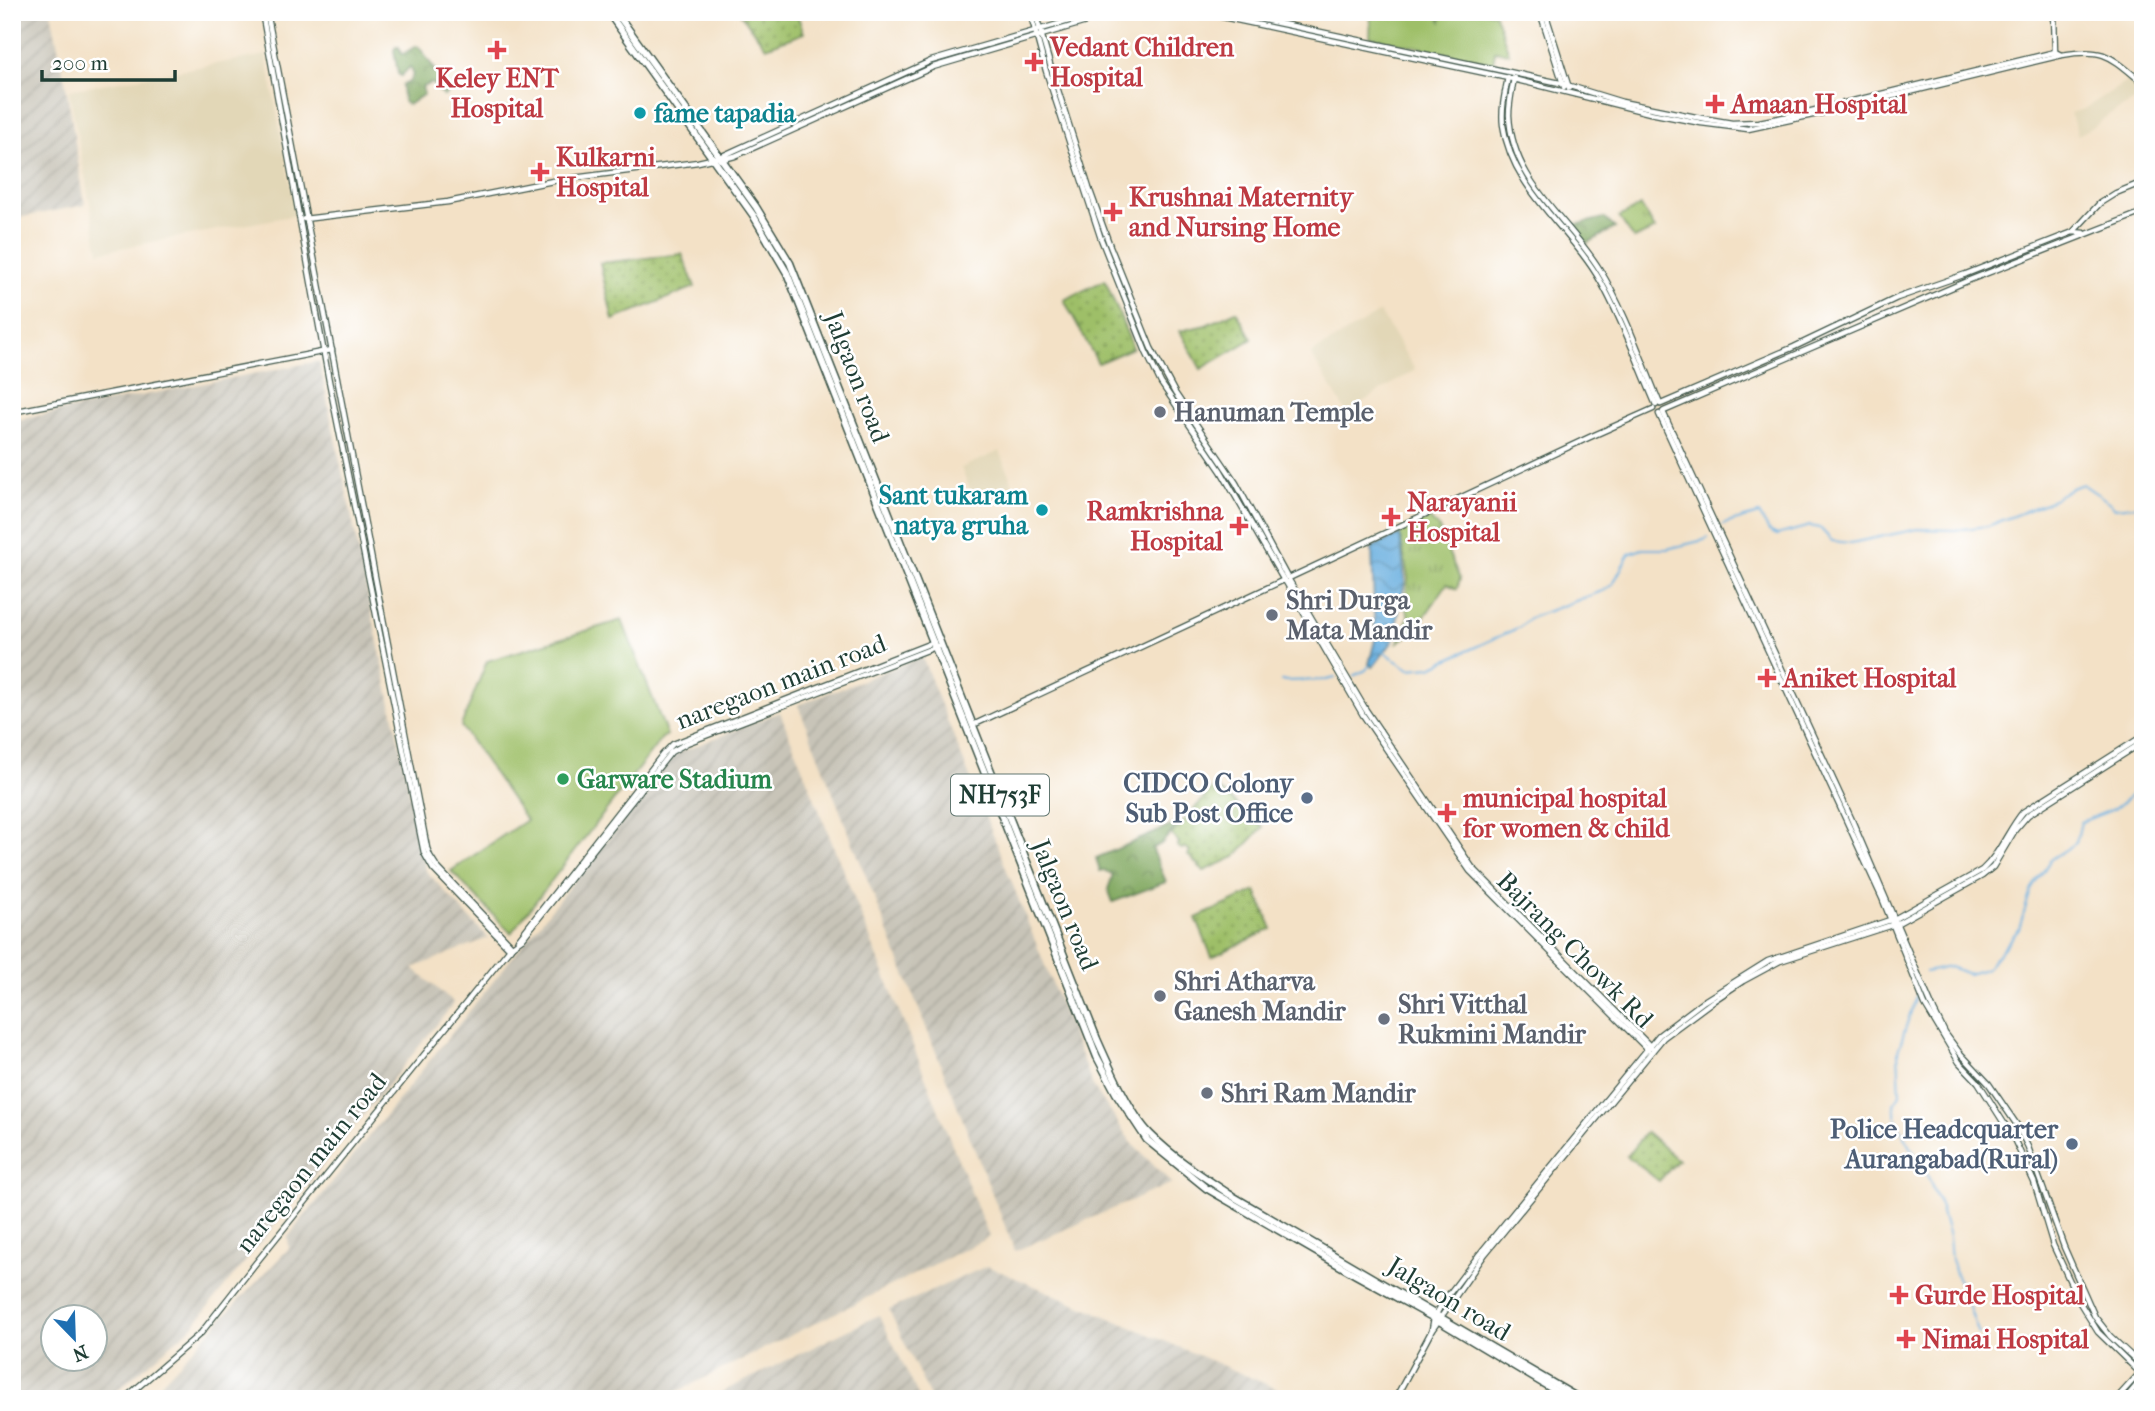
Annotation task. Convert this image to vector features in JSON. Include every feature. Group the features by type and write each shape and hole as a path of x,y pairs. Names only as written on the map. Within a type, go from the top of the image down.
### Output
{"highway":[{"name":"Jalgaon road","path":"608,12 718,159"},
{"name":"Jalgaon road","path":"616,12 718,159 788,273 938,644 1097,1057 1142,1133 1206,1188 1345,1269 1438,1317 1569,1399"},
{"name":"Jalgaon road","path":"938,644 973,725 1097,1040 1140,1121 1150,1134 1229,1194 1580,1399"}],"street":[{"path":"261,12 332,350 371,573"},
{"path":"267,12 305,221 324,351 429,856 447,881 511,948"},
{"name":"Bajrang Chowk Rd","path":"1032,12 1089,188 1151,348 1175,393 1239,489 1286,580 1366,710 1472,867 1650,1048"},
{"path":"1038,34 1100,12"},
{"path":"305,221 448,202 558,180 718,159 931,61 1120,12"},
{"path":"1199,12 1511,75"},
{"path":"1226,12 1622,102 1732,123 1759,122 2055,55 2084,52 2102,53 2143,83"},
{"path":"1543,12 1567,89"},
{"path":"2054,12 2055,55"},
{"path":"1511,75 1510,126 1521,167 1601,272 1658,405 1934,1011 1959,1052 2001,1100 2028,1147 2064,1247 2095,1317 2140,1372"},
{"path":"973,725 1658,405 1805,342 1897,298 2073,232 2098,204 2143,182"},
{"path":"1658,405 1655,413 1863,325 2143,212"},
{"path":"2073,232 2085,234"},
{"path":"12,412 332,350"},
{"name":"naregaon main road","path":"124,1399 201,1333 676,748 938,644"},
{"path":"1971,879 1990,862 2011,826 2023,812 2143,736"},
{"path":"1395,1399 1432,1330 1443,1302 1659,1035 1697,1006 1768,961 1894,921 1993,867 2015,830 2028,815 2143,743"},
{"path":"1894,921 1933,1021 1959,1062 1978,1082 2014,1139 2034,1182 2053,1245 2080,1303 2098,1332 2140,1372"},
{"path":"2116,1399 2140,1372"},
{"path":"2125,1399 2140,1372"}],"shaded area":[{"path":"12,12 51,12 85,205 12,219"},
{"path":"266,55 296,215 99,252 69,90"},
{"path":"2129,80 2139,86 2143,97 2108,115 2078,135 2070,113 2084,109"},
{"path":"1380,312 1415,370 1346,412 1311,354"},
{"path":"319,361 426,871 488,938 413,968 454,1003 193,1326 107,1399 12,1399 12,421"},
{"path":"1000,451 1013,485 975,502 961,468"},
{"path":"922,657 1093,1086 1133,1145 1172,1183 1015,1251 798,705"},
{"path":"780,712 989,1237 662,1399 146,1399 289,1248 288,1237 676,754"},
{"path":"987,1266 1299,1399 931,1399 889,1310"},
{"path":"879,1315 920,1399 708,1399"}],"green space":[{"path":"739,12 796,12 804,33 766,47"},
{"path":"1442,12 1494,12 1509,53 1495,51 1493,63 1370,37 1371,13 1437,14 1441,21"},
{"path":"416,46 450,91 444,96 432,83 422,87 424,94 408,105 403,101 402,85 411,80 412,70 410,67 401,76 398,74 394,50 399,47 403,54"},
{"path":"1641,206 1655,229 1634,239 1619,217"},
{"path":"1604,218 1615,228 1586,244 1571,226"},
{"path":"682,254 695,287 613,320 600,263"},
{"path":"1105,280 1133,348 1098,363 1064,300"},
{"path":"1236,311 1252,339 1201,369 1180,331 1206,325"},
{"path":"1429,518 1440,530 1460,579 1457,589 1447,584 1414,632 1398,642 1409,616 1405,606 1408,578 1399,530"},
{"name":"Garware Stadium","path":"622,620 667,735 511,933 451,871 526,820 461,726 487,661"},
{"path":"1215,786 1263,827 1235,857 1204,871 1188,855 1190,851 1177,846 1179,842 1171,835"},
{"path":"1180,822 1161,844 1152,848 1166,882 1113,902 1108,889 1113,875 1104,870 1100,871 1096,858"},
{"path":"1256,891 1272,929 1212,957 1196,918"},
{"path":"1646,1132 1678,1160 1659,1181 1627,1156"}],"water":[{"path":"1400,535 1405,581 1393,641 1373,667 1369,664 1375,640 1372,547"}],"waterway":[{"path":"1722,526 1759,514 1769,531 1777,535 1810,526 1820,528 1832,541 1851,543 1918,529 1955,530 1988,526 2048,502 2083,484 2115,508 2143,505"},
{"path":"1395,660 1409,669 1431,667 1520,627 1530,618 1605,590 1613,584 1629,554 1642,549 1667,549 1708,538"},
{"path":"1383,651 1393,658"},
{"path":"1353,676 1369,666"},
{"path":"1281,681 1335,678"},
{"path":"1925,972 1950,967 1968,974 1986,969 2019,929 2031,890 2051,859 2076,843 2081,822 2114,809 2143,786"},
{"path":"1917,993 1898,1051 1900,1095 1894,1104 1897,1123 1927,1175 1940,1205 1949,1237 1951,1260 1979,1334"}],"place":[{"name":"Keley ENT Hospital","path":"497,50"},
{"name":"Vedant Children Hospital","path":"1034,62"},
{"name":"Amaan Hospital","path":"1715,104"},
{"name":"fame tapadia","path":"640,113"},
{"name":"Kulkarni Hospital","path":"540,172"},
{"name":"Krushnai Maternity and Nursing Home","path":"1113,212"},
{"name":"Hanuman Temple","path":"1160,412"},
{"name":"Sant tukaram natya gruha","path":"1042,510"},
{"name":"Narayanii Hospital","path":"1391,517"},
{"name":"Ramkrishna Hospital","path":"1239,526"},
{"name":"Shri Durga Mata Mandir","path":"1272,615"},
{"name":"Aniket Hospital","path":"1767,678"},
{"name":"Garware Stadium","path":"563,779"},
{"name":"CIDCO Colony Sub Post Office","path":"1307,798"},
{"name":"municipal hospital for women & child","path":"1447,813"},
{"name":"Shri Atharva Ganesh Mandir","path":"1160,996"},
{"name":"Shri Vitthal Rukmini Mandir","path":"1384,1019"},
{"name":"Shri Ram Mandir","path":"1207,1093"},
{"name":"Police Headcquarter Aurangabad(Rural)","path":"2072,1144"},
{"name":"Gurde Hospital","path":"1899,1295"},
{"name":"Nimai Hospital","path":"1906,1339"}]}
